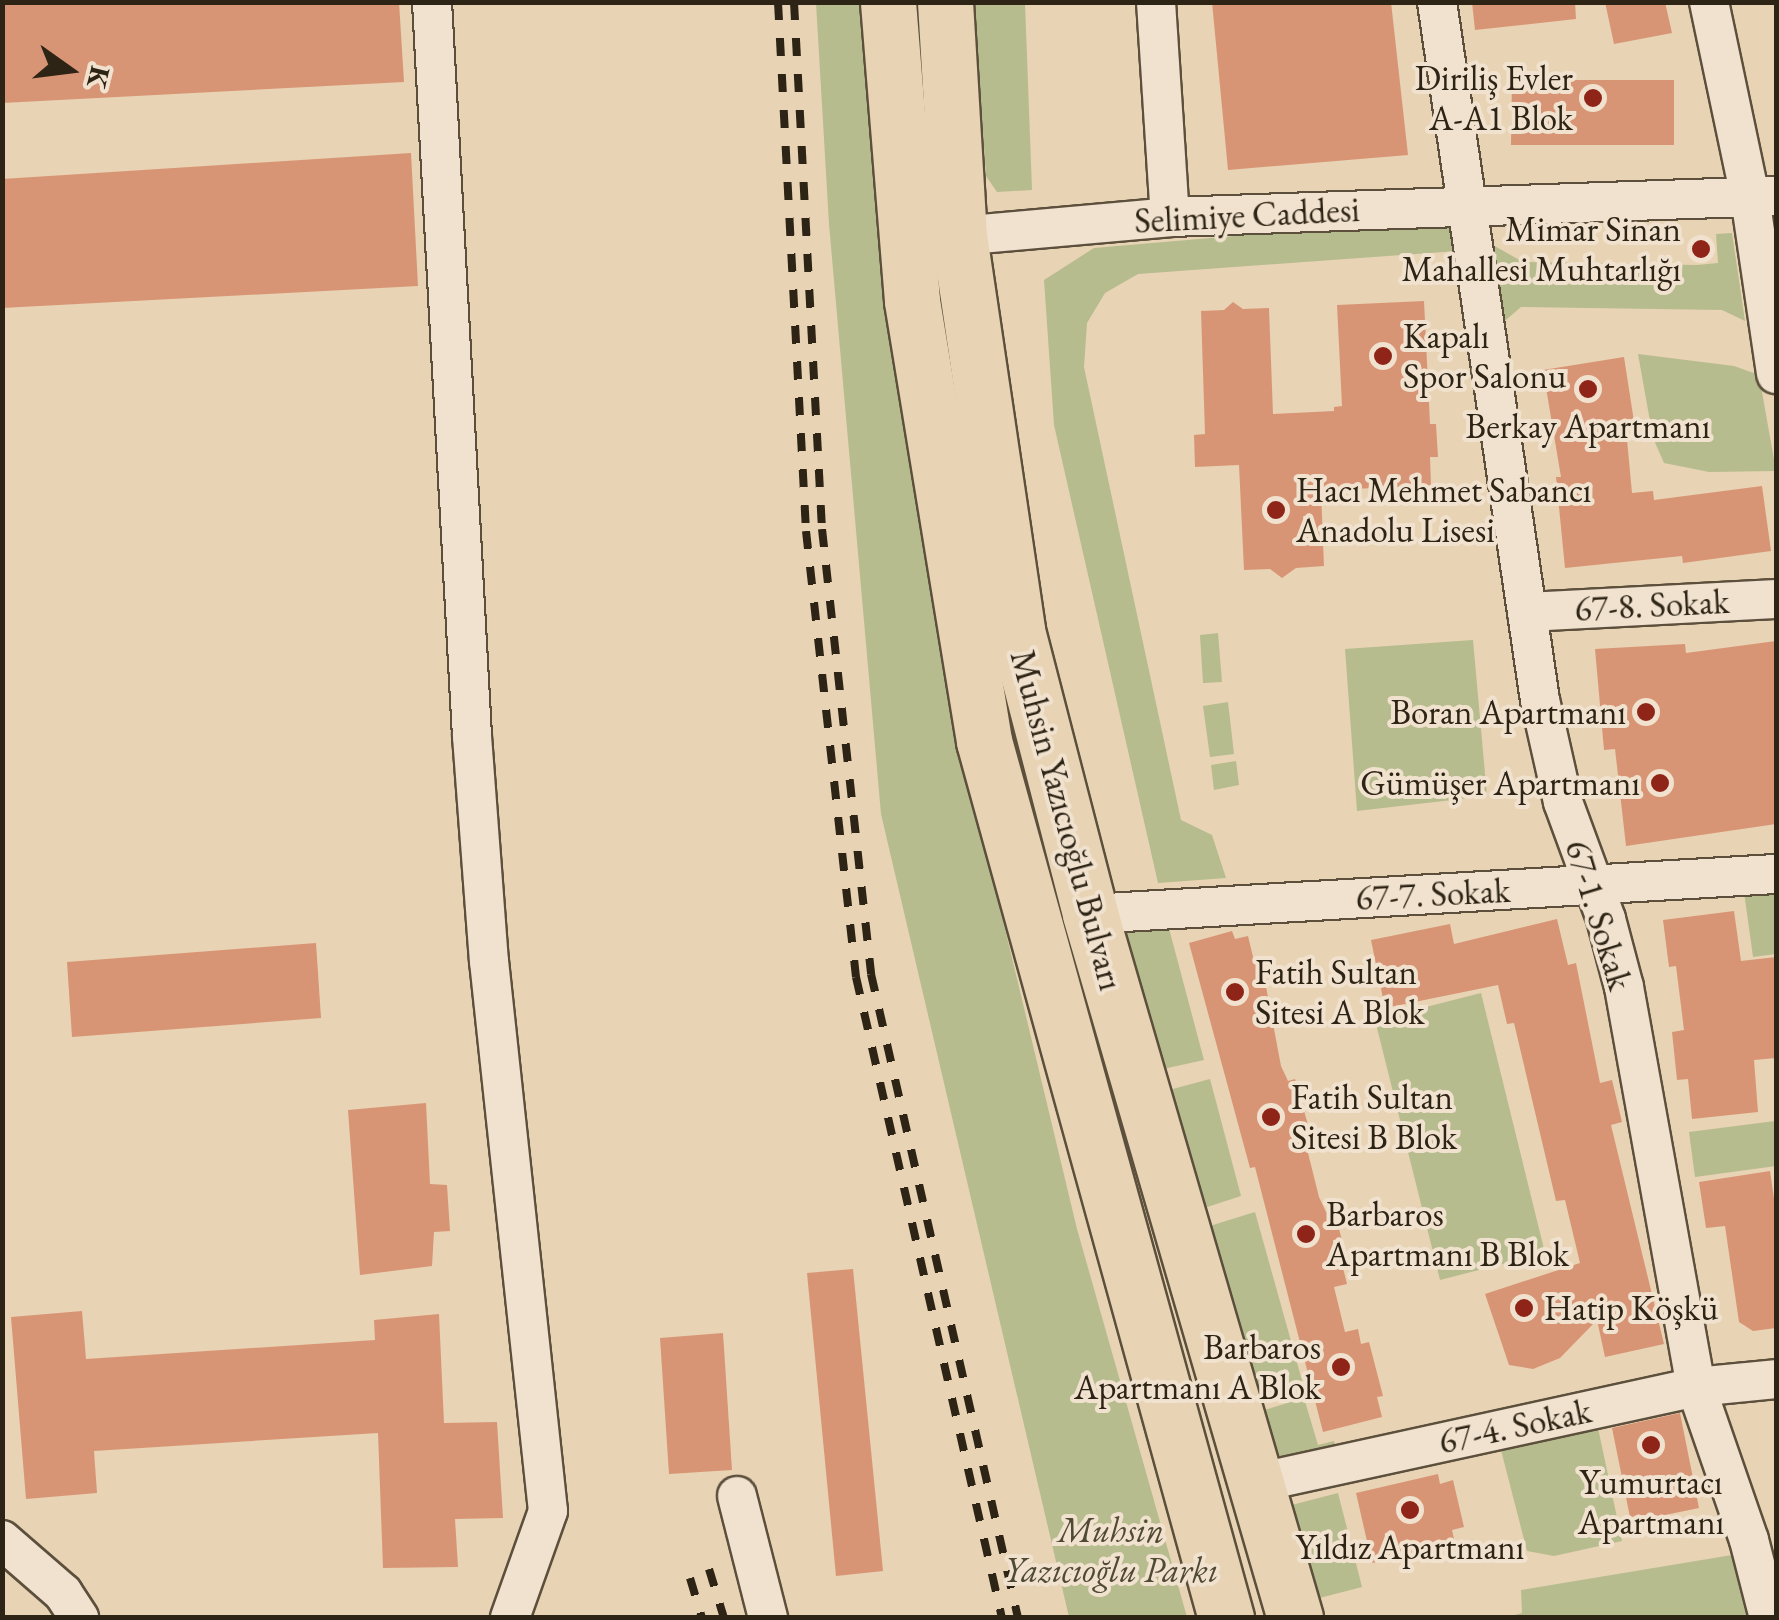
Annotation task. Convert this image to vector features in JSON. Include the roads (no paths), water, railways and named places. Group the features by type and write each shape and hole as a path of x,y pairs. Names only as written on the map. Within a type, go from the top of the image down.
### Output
{"main road":[{"name":"Muhsin Yazıcıoğlu Bulvarı","path":"888,2 912,300 984,741 1226,1618"},
{"name":"Muhsin Yazıcıoğlu Bulvarı","path":"945,2 958,236 1017,631 1090,914 1295,1618"}],"street":[{"path":"432,2 486,924 548,1511 510,1618"},
{"path":"1156,2 1170,217"},
{"name":"67-1. Sokak","path":"1438,2 1527,612 1563,802 1594,885 1624,987 1696,1387 1748,1540 1768,1618"},
{"path":"1709,2 1763,196 1776,366"},
{"name":"Selimiye Caddesi","path":"958,236 1170,217 1763,196"},
{"name":"67-8. Sokak","path":"1527,612 1776,599"},
{"name":"67-7. Sokak","path":"1090,914 1776,874"},
{"name":"67-4. Sokak","path":"1256,1483 1696,1387 1776,1379"},
{"path":"737,1496 768,1618"},
{"path":"2,1540 64,1593 79,1618"}],"railway":[{"path":"778,2 806,531 856,977 1002,1618"},
{"path":"794,2 822,529 871,974 1018,1618"},
{"path":"709,1569 724,1618"},
{"path":"690,1578 702,1618"}],"place":[{"name":"Diriliş Evler A-A1 Blok","path":"1593,98"},
{"name":"Mimar Sinan Mahallesi Muhtarlığı","path":"1701,249"},
{"name":"Kapalı Spor Salonu","path":"1383,356"},
{"name":"Berkay Apartmanı","path":"1588,389"},
{"name":"Hacı Mehmet Sabancı Anadolu Lisesi","path":"1276,510"},
{"name":"Boran Apartmanı","path":"1646,712"},
{"name":"Gümüşer Apartmanı","path":"1660,783"},
{"name":"Fatih Sultan Sitesi A Blok","path":"1235,992"},
{"name":"Fatih Sultan Sitesi B Blok","path":"1271,1117"},
{"name":"Barbaros Apartmanı B Blok","path":"1306,1234"},
{"name":"Hatip Köşkü","path":"1524,1308"},
{"name":"Barbaros Apartmanı A Blok","path":"1341,1367"},
{"name":"Yumurtacı Apartmanı","path":"1651,1445"},
{"name":"Yıldız Apartmanı","path":"1410,1510"}],"park label":[{"name":"Muhsin Yazıcıoğlu Parkı","path":"1111,1550"}]}
